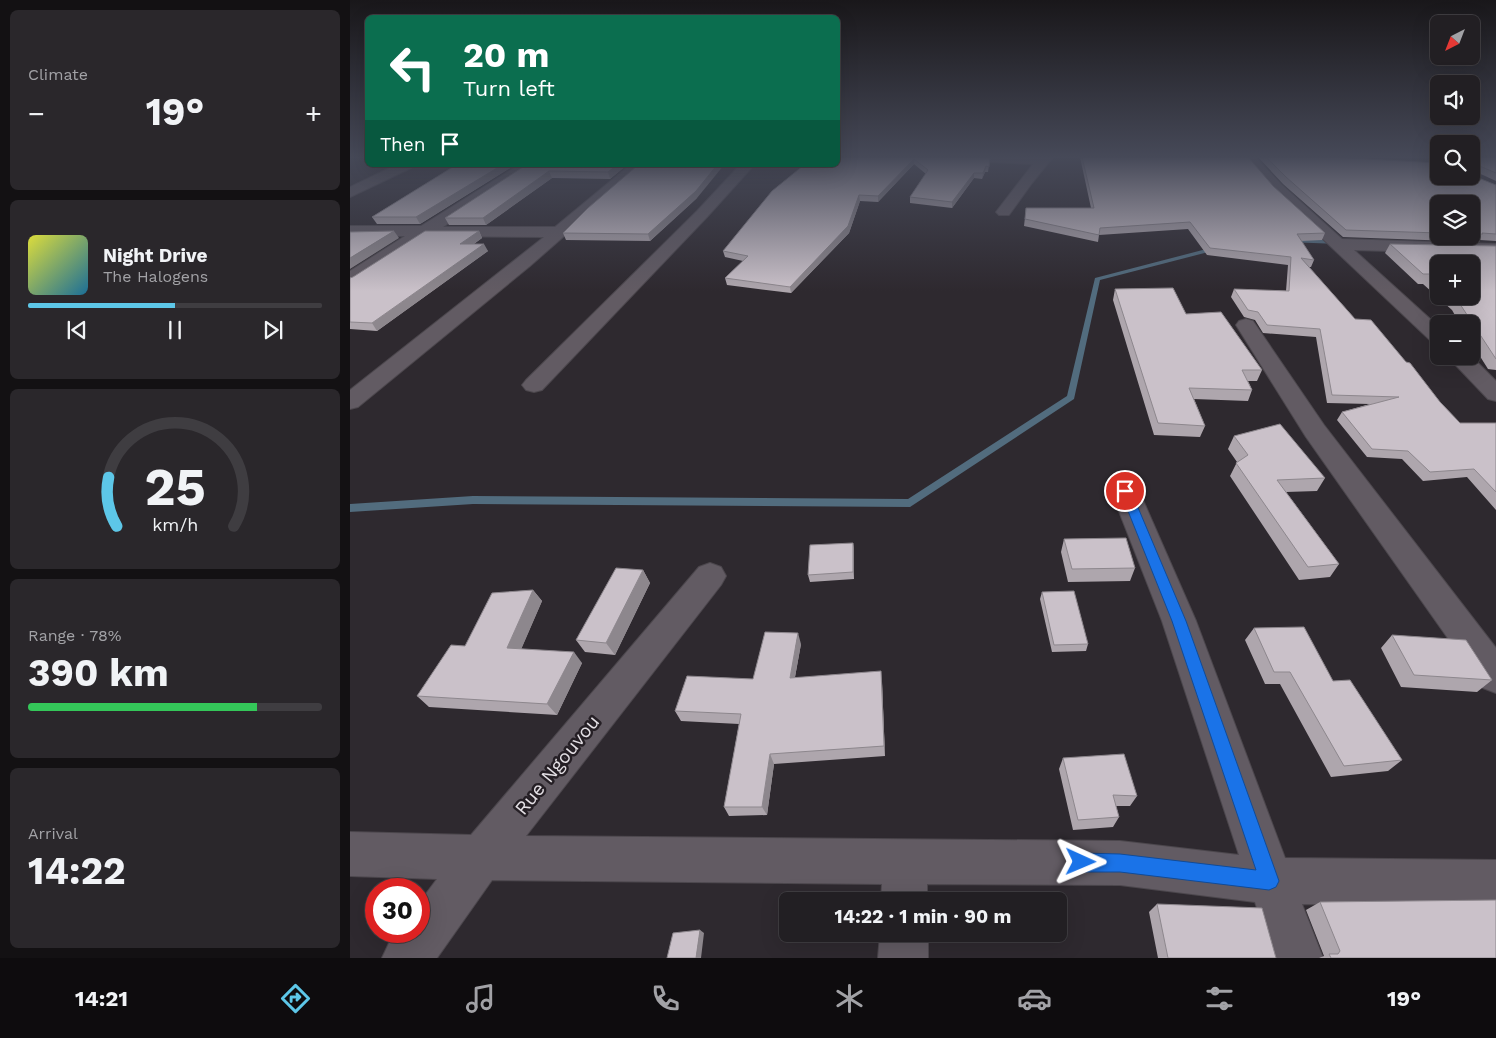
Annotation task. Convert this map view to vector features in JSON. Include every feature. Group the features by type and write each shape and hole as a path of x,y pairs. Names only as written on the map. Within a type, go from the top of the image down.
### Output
{"street":[{"path":"350,279 471,202"},
{"path":"350,402 524,262 594,202"},
{"path":"534,385 713,202"},
{"path":"1004,212 1011,202"},
{"path":"1292,202 1430,330"},
{"path":"350,231 558,232"},
{"path":"1338,244 1496,249"},
{"path":"1246,325 1315,431 1496,676"},
{"path":"1467,365 1496,394"},
{"path":"1125,491 1179,621 1269,881 1298,958"},
{"name":"Rue Ngouvou","path":"407,958 481,858 710,576"},
{"path":"350,854 481,858 905,881 1120,863 1269,881 1496,883"},
{"path":"903,958 904,942"}],"building":[{"path":"397,202 441,202 416,217 372,217"},
{"path":"470,202 506,202 483,218 445,218"},
{"path":"595,202 684,202 648,234 563,233"},
{"path":"763,202 857,202 848,226 790,287 725,278 748,256 723,251"},
{"path":"1093,202 1290,202 1325,233 1297,234 1314,260 1301,258 1355,319 1371,320 1460,423 1496,423 1496,492 1474,469 1430,472 1408,451 1372,449 1342,412 1399,397 1332,395 1320,329 1267,325 1258,312 1248,310 1234,289 1289,291 1291,257 1210,248 1190,222 1100,228 1099,235 1025,219 1026,208 1094,208"},
{"path":"1314,202 1430,202 1430,233 1346,230"},
{"path":"1480,202 1496,202 1496,234 1480,234"},
{"path":"394,231 350,258 350,232"},
{"path":"425,231 479,231 460,244 484,244 372,323 350,322 350,278"},
{"path":"1390,244 1496,246 1496,359 1480,335 1480,315 1467,315 1461,305 1480,305 1480,255 1430,255 1430,275 1423,274"},
{"path":"1173,288 1186,314 1221,312 1262,370 1242,370 1252,390 1189,388 1205,426 1158,423 1115,289"},
{"path":"1280,424 1325,478 1277,480 1339,564 1308,567 1236,463 1248,455 1234,436"},
{"path":"1126,538 1135,568 1072,569 1064,539"},
{"path":"853,543 853,572 808,575 810,545"},
{"path":"616,568 643,570 606,643 576,640"},
{"path":"533,590 507,648 574,652 547,704 417,696 451,645 465,646 492,593"},
{"path":"1074,591 1088,644 1054,645 1042,592"},
{"path":"1304,627 1333,681 1350,680 1402,760 1344,766 1290,672 1274,672 1254,628"},
{"path":"765,632 798,633 790,678 881,671 884,746 770,754 762,807 724,807 741,714 675,711 687,676 753,679"},
{"path":"1392,635 1466,640 1492,680 1414,675"},
{"path":"1124,754 1137,796 1113,795 1119,817 1078,820 1063,758"},
{"path":"1496,900 1496,958 1331,958 1329,954 1338,954 1340,951 1320,902"},
{"path":"1157,904 1262,908 1276,958 1168,958"},
{"path":"700,930 696,958 667,958 673,933"}],"waterway":[{"path":"1289,241 1339,242"},
{"path":"350,508 473,500 910,503 1071,397 1097,279 1218,248"}],"route":[{"path":"1081,862 1120,863 1269,881 1179,621 1125,491"}]}
